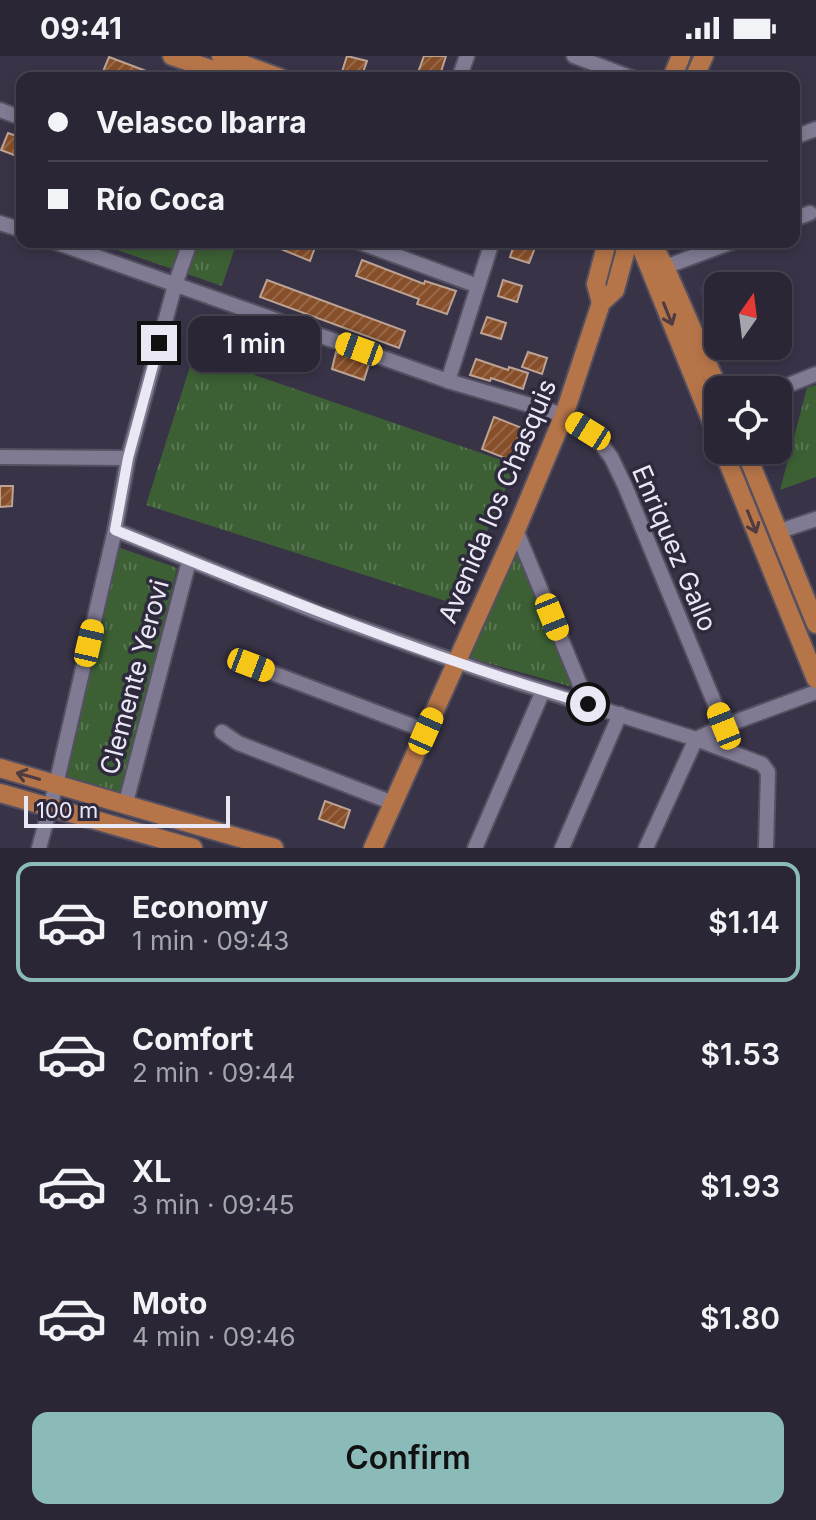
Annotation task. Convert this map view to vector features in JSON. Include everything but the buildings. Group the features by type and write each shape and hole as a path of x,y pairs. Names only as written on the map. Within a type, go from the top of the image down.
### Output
{"main road":[{"path":"172,56 244,69"},
{"path":"221,56 244,69"},
{"name":"Avenida los Chasquis","path":"601,303 596,284 605,248"},
{"name":"Avenida los Chasquis","path":"373,848 516,530 564,415 601,303 615,290 626,248"},
{"path":"643,248 712,376"},
{"path":"652,248 657,269 704,398"},
{"path":"620,271 632,267 657,269"},
{"path":"729,464 816,679"},
{"path":"751,464 813,613"},
{"path":"0,768 274,848"},
{"path":"0,793 193,848"}],"street":[{"path":"577,57 616,72"},
{"path":"800,217 810,213"},
{"name":"Enriquez Gallo","path":"72,248 448,381 564,415 588,431 611,457 625,486 724,726"},
{"path":"39,848 115,530 128,458 188,248"},
{"path":"375,248 478,286"},
{"path":"448,381 490,248"},
{"path":"657,269 715,248"},
{"path":"792,384 816,374"},
{"path":"0,457 128,458"},
{"path":"780,531 816,519"},
{"path":"115,530 319,613 762,764 768,772 766,848"},
{"path":"516,530 588,704"},
{"name":"Clemente Yerovi","path":"125,806 189,561"},
{"path":"251,665 426,731"},
{"path":"475,848 543,691"},
{"path":"646,848 696,739 816,692"},
{"path":"562,848 620,714"},
{"path":"222,732 238,743 393,803"}],"shaded area":[{"path":"704,284 704,308 697,287"}],"green space":[{"path":"111,248 235,248 222,286"},
{"path":"194,354 516,465 455,604 146,505"},
{"path":"816,385 816,477 780,490 787,464 792,464 792,445 807,388"},
{"path":"115,546 177,568 123,795 61,781"},
{"path":"518,546 573,687 470,658"}],"route":[{"path":"159,343 128,458 115,530 319,613 494,675 588,704"}]}
